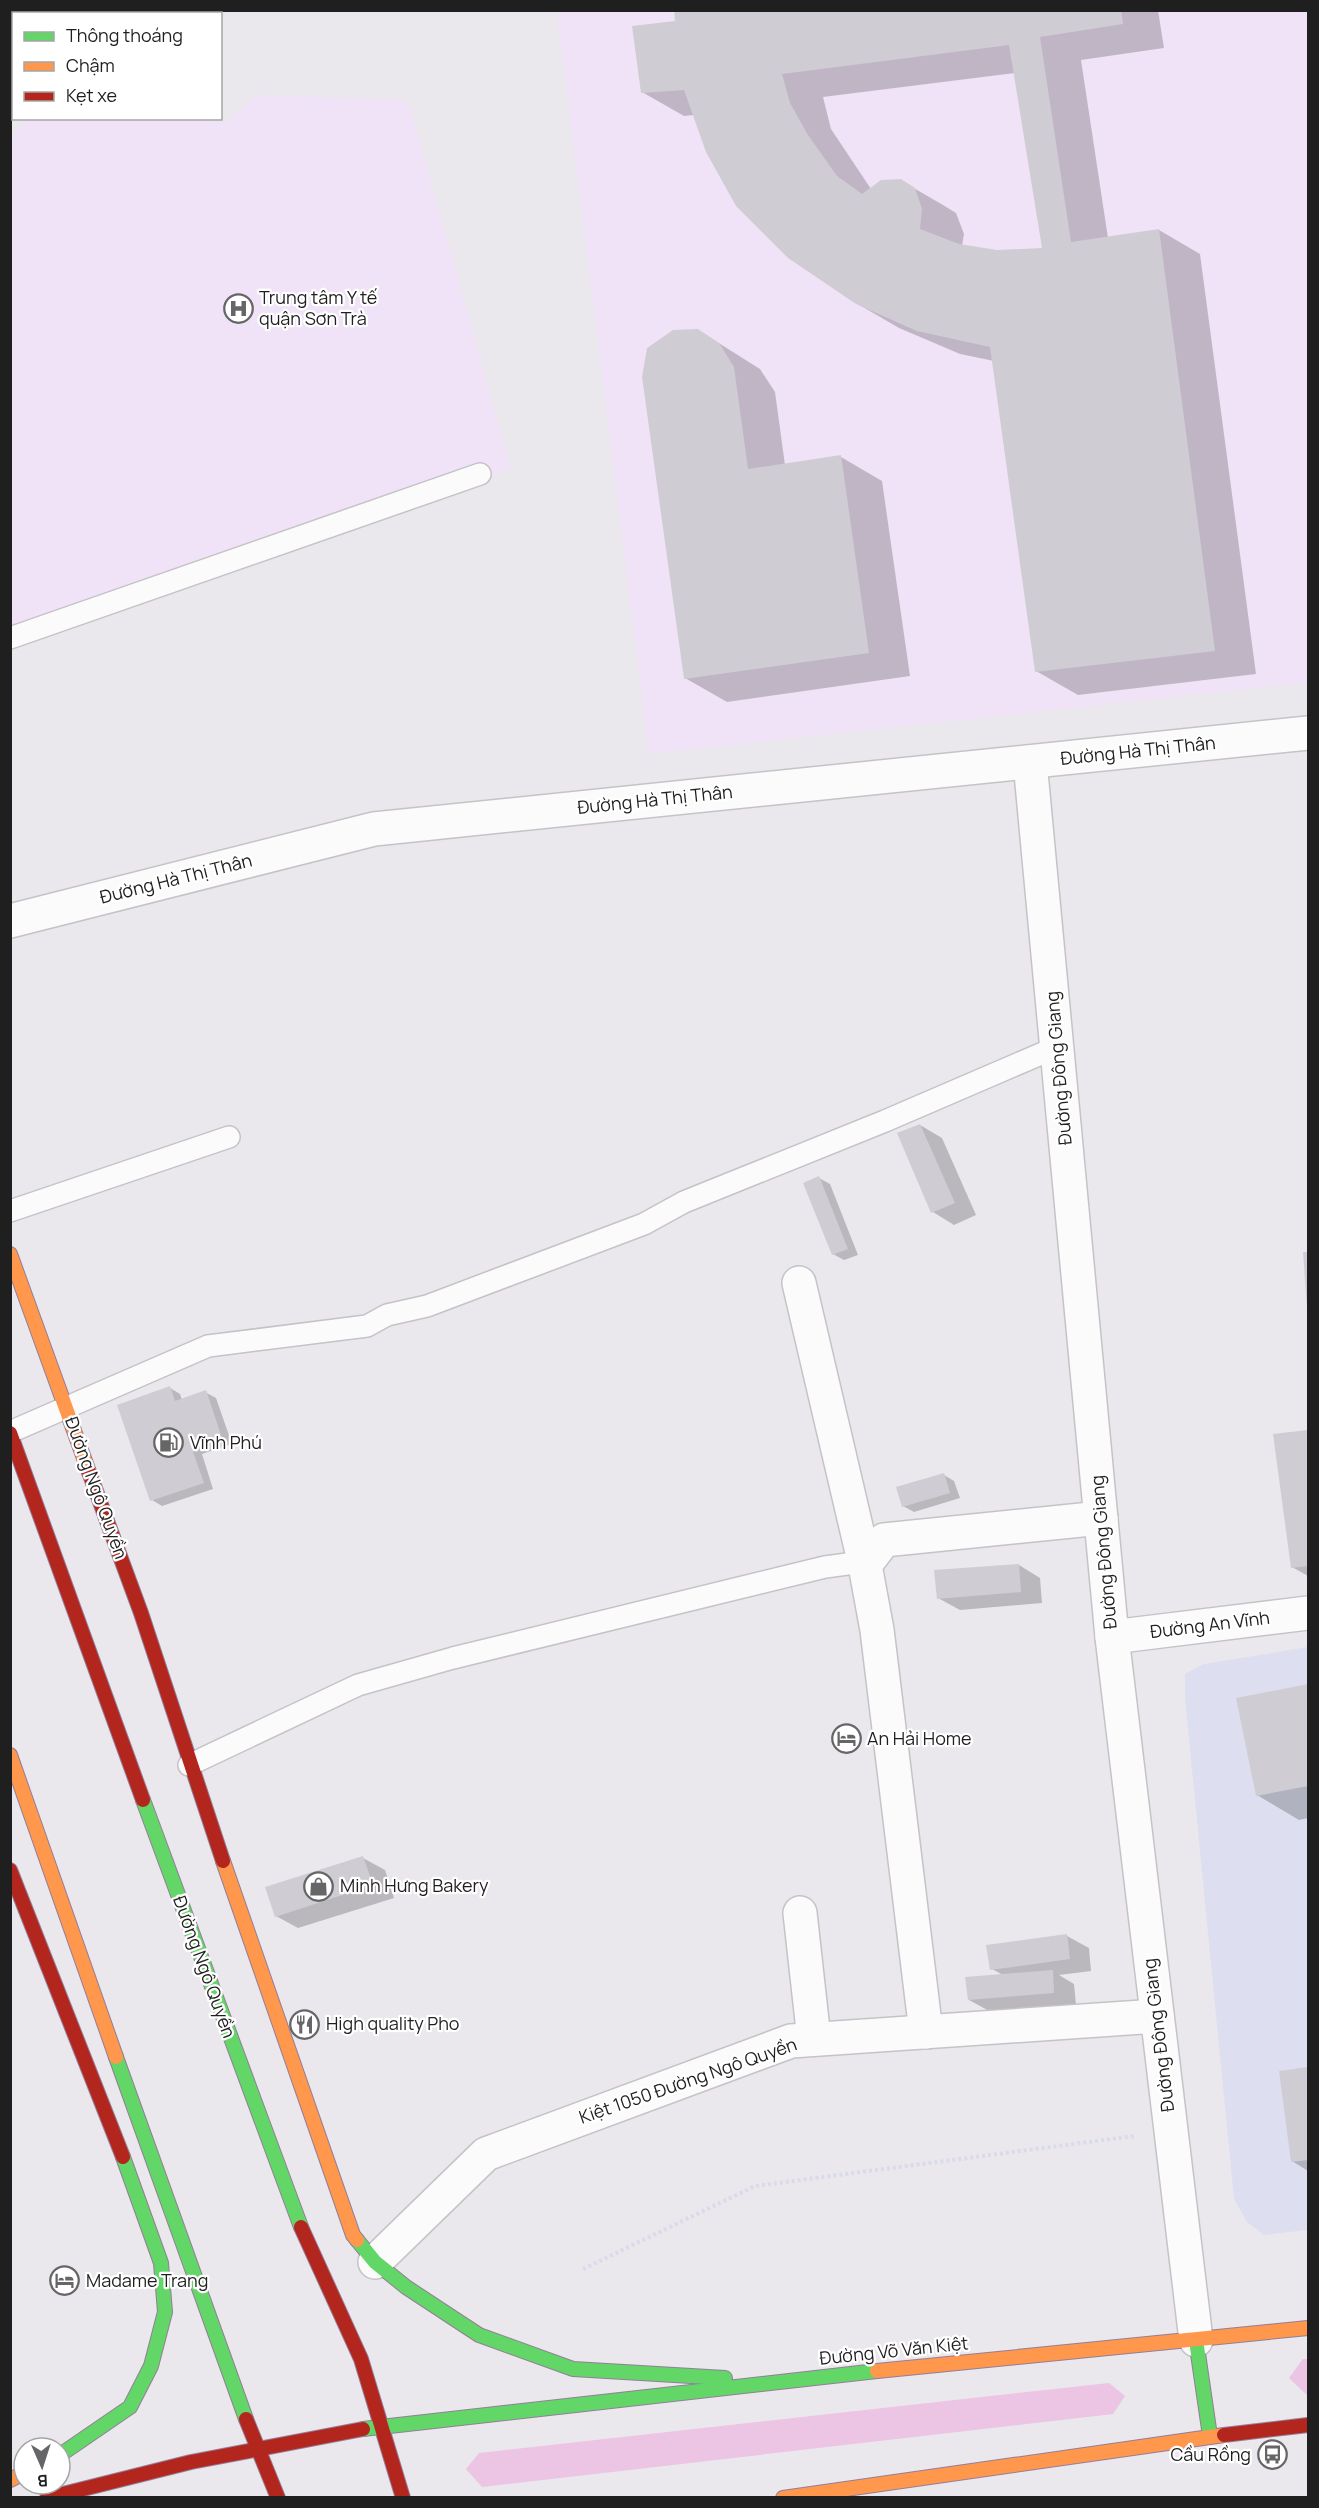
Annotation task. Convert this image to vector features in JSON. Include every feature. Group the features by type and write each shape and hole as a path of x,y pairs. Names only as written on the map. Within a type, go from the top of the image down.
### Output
{"main road":[{"name":"Đường Ngô Quyền","path":"10,1254 141,1613 189,1765 353,2235 375,2262 406,2287 479,2335 573,2369 777,2381"},
{"name":"Đường Ngô Quyền","path":"10,1433 290,2204 361,2359 403,2498"},
{"path":"10,1755 229,2379 278,2498"},
{"path":"10,1870 66,2018 132,2180 161,2263 165,2312 151,2366 130,2407 72,2447"},
{"name":"Đường Võ Văn Kiệt","path":"47,2498 191,2462 381,2426 777,2381 1308,2328"},
{"path":"1196,2340 1210,2436"},
{"path":"783,2498 1210,2436 1308,2425"}],"street":[{"name":"Đường Hà Thị Thân","path":"10,921 375,829 1308,733"},
{"name":"Đường Đông Giang","path":"1030,762 1112,1637 1196,2340"},
{"path":"799,1283 865,1565 877,1630 926,2032"},
{"path":"865,1565 884,1540 1101,1518"},
{"name":"Đường An Vĩnh","path":"1112,1637 1308,1613"},
{"path":"800,1912 814,2039"},
{"name":"Kiệt 1050 Đường Ngô Quyền","path":"375,2262 486,2154 791,2041 1157,2016"}],"lane":[{"path":"10,638 480,474"},
{"path":"10,1433 208,1346 368,1326 387,1315 427,1306 644,1224 684,1202 885,1121 1057,1047"},
{"path":"10,1211 229,1137"},
{"path":"189,1765 358,1685 453,1658 825,1567 855,1563 865,1565"}],"path":[{"path":"583,2269 755,2186 1171,2132"}],"shaded area":[{"path":"557,11 1308,11 1308,682 649,754"},
{"name":"Trung tâm Y tế quận Sơn Trà","path":"257,95 408,100 511,469 11,628 10,147 23,120 205,120 225,123"},
{"path":"1308,1647 1308,2230 1264,2235 1247,2222 1234,2199 1185,1698 1185,1674 1204,1664"},
{"path":"1303,2359 1308,2359 1308,2396 1289,2378"},
{"path":"1109,2383 1125,2396 1113,2414 482,2487 466,2469 479,2453"}],"building":[{"path":"674,10 1121,10 1123,24 1040,37 1071,242 1159,229 1215,651 1035,672 990,347 917,331 856,304 788,258 736,206 706,152 684,90 641,93 632,26 675,21","holes":["1009,45 1042,248 997,250 959,244 920,229 922,209 915,188 901,179 881,180 862,194 837,176 808,135 790,103 782,74"]},
{"path":"698,329 719,343 734,367 748,469 841,455 869,653 684,679 642,377 647,348 673,330"},
{"path":"920,1124 955,1203 931,1213 897,1133"},
{"path":"819,1176 848,1249 832,1255 803,1183"},
{"path":"1303,1252 1308,1252 1307,1308"},
{"name":"Vĩnh Phú","path":"170,1386 175,1401 206,1390 222,1438 192,1449 204,1483 150,1501 117,1405"},
{"path":"1308,1430 1308,1566 1291,1568 1273,1434"},
{"path":"944,1473 950,1493 902,1507 896,1487"},
{"path":"1019,1564 1021,1592 937,1599 934,1570"},
{"path":"1308,1684 1308,1786 1256,1796 1236,1698"},
{"name":"Minh Hưng Bakery","path":"363,1856 373,1885 275,1917 265,1887"},
{"path":"1067,1934 1070,1959 990,1970 986,1945"},
{"path":"1053,1970 1054,1993 968,2000 965,1977"},
{"path":"1308,2067 1308,2160 1291,2162 1279,2071"}],"traffic: fast":[{"path":"143,1800 301,2227"},
{"path":"116,2057 246,2419"},
{"path":"72,2447 130,2407 151,2366 165,2312 161,2263 123,2157"},
{"path":"357,2240 375,2262 406,2287 479,2335 573,2369 725,2378"},
{"path":"1196,2340 1210,2436"},
{"path":"363,2429 877,2371"}],"traffic: slow":[{"path":"10,1254 89,1472"},
{"path":"10,1755 116,2057"},
{"path":"223,1861 353,2235 357,2240"},
{"path":"877,2371 1308,2328"},
{"path":"783,2498 1224,2435"}],"traffic: jam":[{"path":"10,1433 143,1800"},
{"path":"89,1472 141,1613 223,1861"},
{"path":"10,1870 123,2157"},
{"path":"301,2227 361,2359 403,2498"},
{"path":"246,2419 278,2498"},
{"path":"1224,2435 1308,2425"},
{"path":"47,2498 191,2462 363,2429"}],"place":[{"name":"Trung tâm Y tế quận Sơn Trà","path":"238,308"},
{"name":"Vĩnh Phú","path":"169,1443"},
{"name":"An Hải Home","path":"846,1739"},
{"name":"Minh Hưng Bakery","path":"319,1886"},
{"name":"High quality Pho","path":"305,2024"},
{"name":"Madame Trang","path":"65,2281"},
{"name":"Cầu Rồng","path":"1272,2455"}]}
